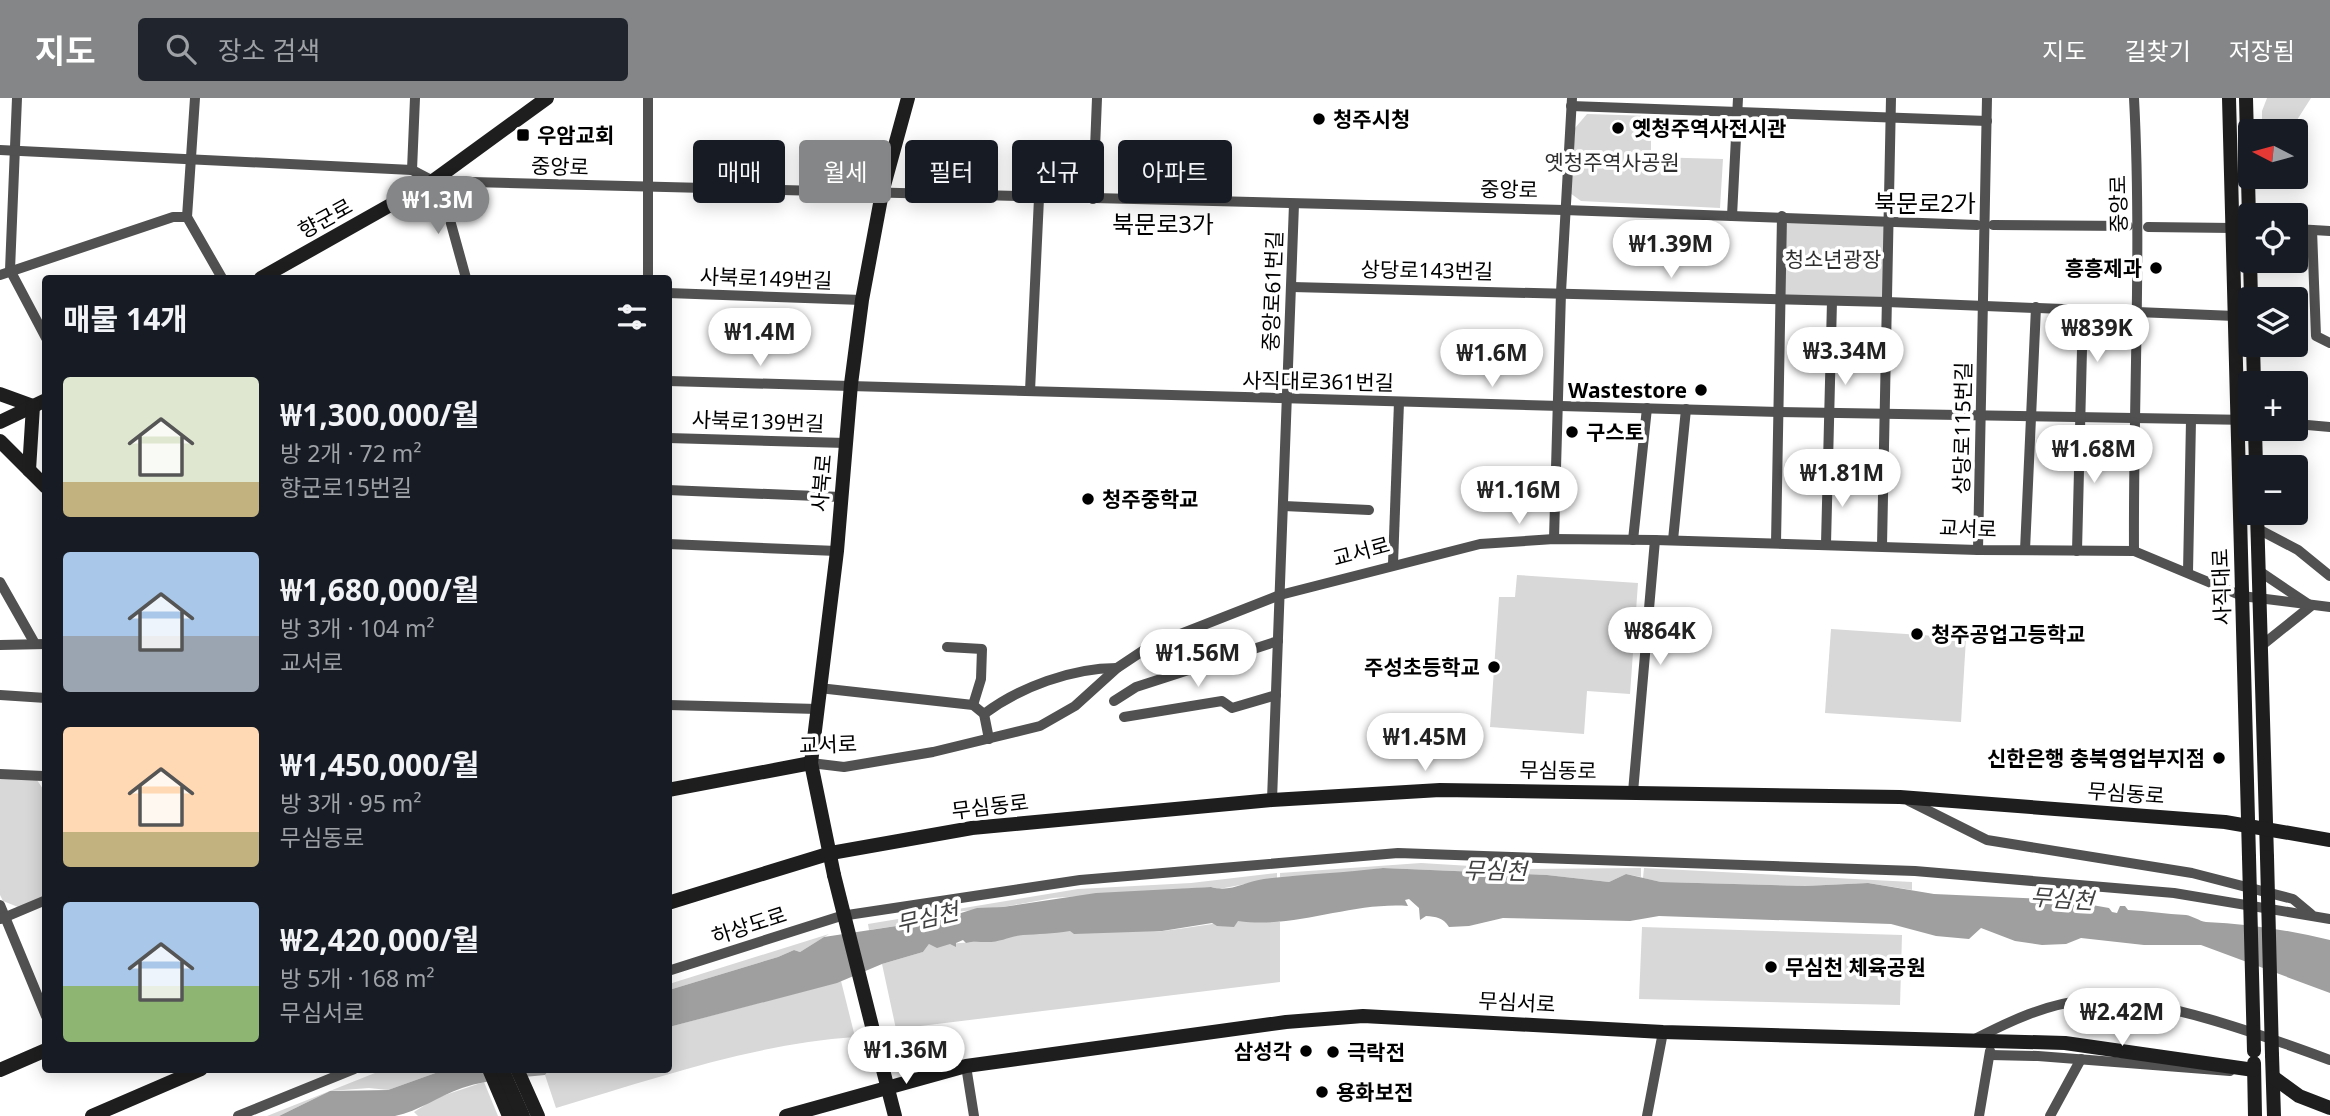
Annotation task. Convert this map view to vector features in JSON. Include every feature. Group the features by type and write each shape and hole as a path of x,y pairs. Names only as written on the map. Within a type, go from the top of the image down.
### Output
{"main road":[{"name":"향군로","path":"266,275 433,181 547,98"},
{"name":"사북로","path":"891,160 908,98"},
{"path":"2246,98 2251,287"},
{"path":"2246,113 2254,98"},
{"name":"사직대로","path":"2229,99 2235,316 2240,371"},
{"name":"사북로","path":"880,203 862,300 851,384 837,551 811,763 835,874 889,1088"},
{"path":"0,394 39,403"},
{"path":"0,422 39,403"},
{"path":"29,470 39,403"},
{"path":"0,441 42,483"},
{"name":"사직대로","path":"2244,441 2242,596 2254,1070"},
{"name":"사직대로","path":"2258,525 2273,1077"},
{"name":"교서로","path":"672,789 811,763"},
{"name":"무심동로","path":"672,902 831,853 972,828 1272,800 1440,790 1900,797 2248,826 2330,840"},
{"name":"무심서로","path":"795,1115 966,1066 1286,1022 1363,1016 1663,1032 1972,1040 1991,1048 2065,1043 2254,1070"},
{"path":"0,1070 42,1052"},
{"path":"2254,1070 2255,1116"},
{"path":"92,1116 192,1073"},
{"path":"491,1073 509,1116"},
{"path":"504,1073 523,1116"},
{"path":"519,1073 538,1116"},
{"path":"2273,1077 2299,1096 2330,1108"},
{"path":"2273,1077 2274,1116"},
{"path":"889,1088 895,1116"}],"street":[{"path":"17,98 5,272 42,332"},
{"path":"195,98 187,217 220,275"},
{"path":"412,170 415,98"},
{"path":"648,98 648,275"},
{"path":"1095,140 1097,98"},
{"path":"1732,216 1738,98"},
{"path":"1882,546 1891,98"},
{"name":"상당로115번길","path":"1978,550 1987,98"},
{"name":"중앙로","path":"2134,98 2138,227 2137,310"},
{"path":"1554,539 1564,210 1571,102 1738,112 1987,121"},
{"name":"중앙로","path":"0,150 412,170 433,181 799,191"},
{"path":"433,181 442,191 465,275"},
{"name":"중앙로","path":"891,193 1012,197"},
{"name":"중앙로","path":"1104,199 1782,216 1977,225"},
{"path":"1030,391 1039,203"},
{"name":"중앙로61번길","path":"1272,800 1294,204"},
{"path":"1776,543 1782,216"},
{"path":"5,272 173,217 187,217"},
{"name":"중앙로","path":"1993,225 2233,228"},
{"path":"2308,230 2330,231"},
{"path":"2312,230 2316,337 2330,343"},
{"name":"상당로143번길","path":"1292,287 1561,292 1983,306"},
{"name":"사북로149번길","path":"672,293 862,300"},
{"path":"1826,544 1832,301"},
{"path":"1983,306 2137,310 2235,316"},
{"path":"2030,418 2036,307"},
{"path":"2077,551 2083,309"},
{"path":"2134,551 2133,420 2137,310"},
{"name":"사직대로361번길","path":"672,381 851,384 1288,400 1686,410 2238,420"},
{"path":"1393,564 1399,402"},
{"path":"1633,540 1647,408"},
{"path":"1673,540 1686,410"},
{"name":"교서로","path":"2025,550 2030,418"},
{"path":"2188,572 2191,420"},
{"path":"2308,425 2330,427"},
{"name":"사북로139번길","path":"672,438 846,443"},
{"path":"672,490 841,497"},
{"path":"1284,506 1369,510"},
{"path":"2258,530 2298,550 2330,576"},
{"name":"교서로","path":"811,763 844,768 933,752 1040,726 1075,706 1116,668 1166,640 1280,595 1393,564 1480,544 1554,539 1673,540 1978,550 2134,551 2242,596 2330,607"},
{"path":"1633,792 1656,540"},
{"path":"672,544 837,551"},
{"path":"2259,571 2311,606 2285,623 2261,646"},
{"path":"0,582 34,642"},
{"path":"1114,701 1136,687 1278,641"},
{"path":"0,645 42,643"},
{"path":"947,647 982,649 981,679 973,705"},
{"name":"교서로","path":"984,714 997,704 1088,668 1116,668"},
{"path":"820,688 973,705 984,714 989,739"},
{"path":"0,695 42,698"},
{"path":"1124,717 1222,701 1232,708 1276,695"},
{"path":"672,705 817,709"},
{"path":"0,774 42,776"},
{"path":"1900,797 1987,840 2192,873 2293,899 2311,914 2330,919"},
{"name":"하상도로","path":"672,970 841,916 1080,880 1398,853 1915,871 2174,893 2311,914"},
{"path":"3,918 42,902"},
{"path":"0,905 3,918 42,1007"},
{"path":"1972,1040 2023,1014 2086,1000 2143,1005 2223,1023 2330,1060"},
{"path":"1647,1116 1663,1032"},
{"path":"1979,1116 1991,1048 2217,1072 2254,1070"},
{"path":"2050,1116 2081,1059"},
{"path":"966,1066 974,1116"},
{"path":"238,1116 344,1073"}],"green space":[{"path":"2267,98 2311,98 2298,119 2262,119"},
{"name":"옛청주역사공원","path":"1587,114 1651,116 1651,157 1723,159 1720,208 1581,201 1570,193 1575,128"},
{"name":"청소년광장","path":"1790,219 1875,221 1885,228 1885,300 1782,297 1785,227"},
{"path":"1517,575 1638,583 1630,694 1587,691 1584,734 1490,727 1499,597 1515,597"},
{"path":"1831,629 1966,638 1961,722 1825,713"},
{"path":"0,778 37,780 42,788 42,897 18,907 3,901 0,895"},
{"path":"1421,863 1520,869 1641,868 1641,877 1626,874 1609,882 1547,875 1383,868 1344,874 1280,877 1280,873"},
{"path":"1644,868 1912,882 1912,890 1868,883 1805,886 1661,882 1643,878"},
{"path":"1277,873 1277,878 1219,889 1211,887 1053,898 1003,907 935,914 903,925 869,930 868,924 1078,889 1191,883"},
{"path":"1238,921 1280,922 1280,982 896,1029 882,964 923,952 929,944 965,943 1052,931 1160,931"},
{"name":"무심천 체육공원","path":"1642,927 1902,935 1900,1005 1639,999"},
{"path":"829,934 800,952 794,950 672,989 672,983"},
{"path":"841,981 855,1037 741,1055 556,1108 545,1075 547,1073 672,1073 672,1026"},
{"path":"375,1073 435,1073 388,1090 369,1088 330,1091 279,1116 267,1116"},
{"path":"484,1082 498,1116 418,1116 414,1112 436,1098"}],"water":[{"name":"무심천","path":"1383,868 1547,875 1609,882 1626,874 1661,882 1805,886 1868,883 1934,894 2064,900 2109,908 2117,913 2120,906 2125,906 2128,910 2186,915 2206,922 2268,928 2330,940 2330,993 2201,945 2144,945 2081,938 2066,944 2042,945 2015,941 1981,928 1969,939 1936,936 1891,924 1659,916 1630,921 1503,918 1469,926 1449,927 1436,917 1426,916 1420,920 1419,908 1409,899 1405,900 1408,906 1365,908 1281,921 1238,921 1234,927 1212,923 1162,931 1074,934 1070,931 1018,936 992,942 966,943 963,940 956,943 956,947 950,944 937,948 929,944 923,952 882,964 837,983 672,1026 672,989 794,950 800,952 824,937 903,925 935,914 961,913 977,908 1003,907 1096,893 1211,887 1225,889 1264,879"},
{"path":"435,1073 547,1073 472,1085 395,1116 279,1116 330,1091 388,1090"}],"place":[{"name":"청주시청","path":"1319,119"},
{"name":"옛청주역사전시관","path":"1618,128"},
{"name":"우암교회","path":"523,135"},
{"name":"흥흥제과","path":"2156,268"},
{"name":"Wastestore","path":"1701,390"},
{"name":"구스토","path":"1572,432"},
{"name":"청주중학교","path":"1088,499"},
{"name":"청주공업고등학교","path":"1917,634"},
{"name":"주성초등학교","path":"1494,667"},
{"name":"신한은행 충북영업부지점","path":"2219,758"},
{"name":"무심천 체육공원","path":"1771,967"},
{"name":"삼성각","path":"1306,1051"},
{"name":"극락전","path":"1333,1052"},
{"name":"용화보전","path":"1322,1092"}],"district":[{"name":"북문로2가","path":"1925,202"},
{"name":"북문로3가","path":"1163,223"}]}
